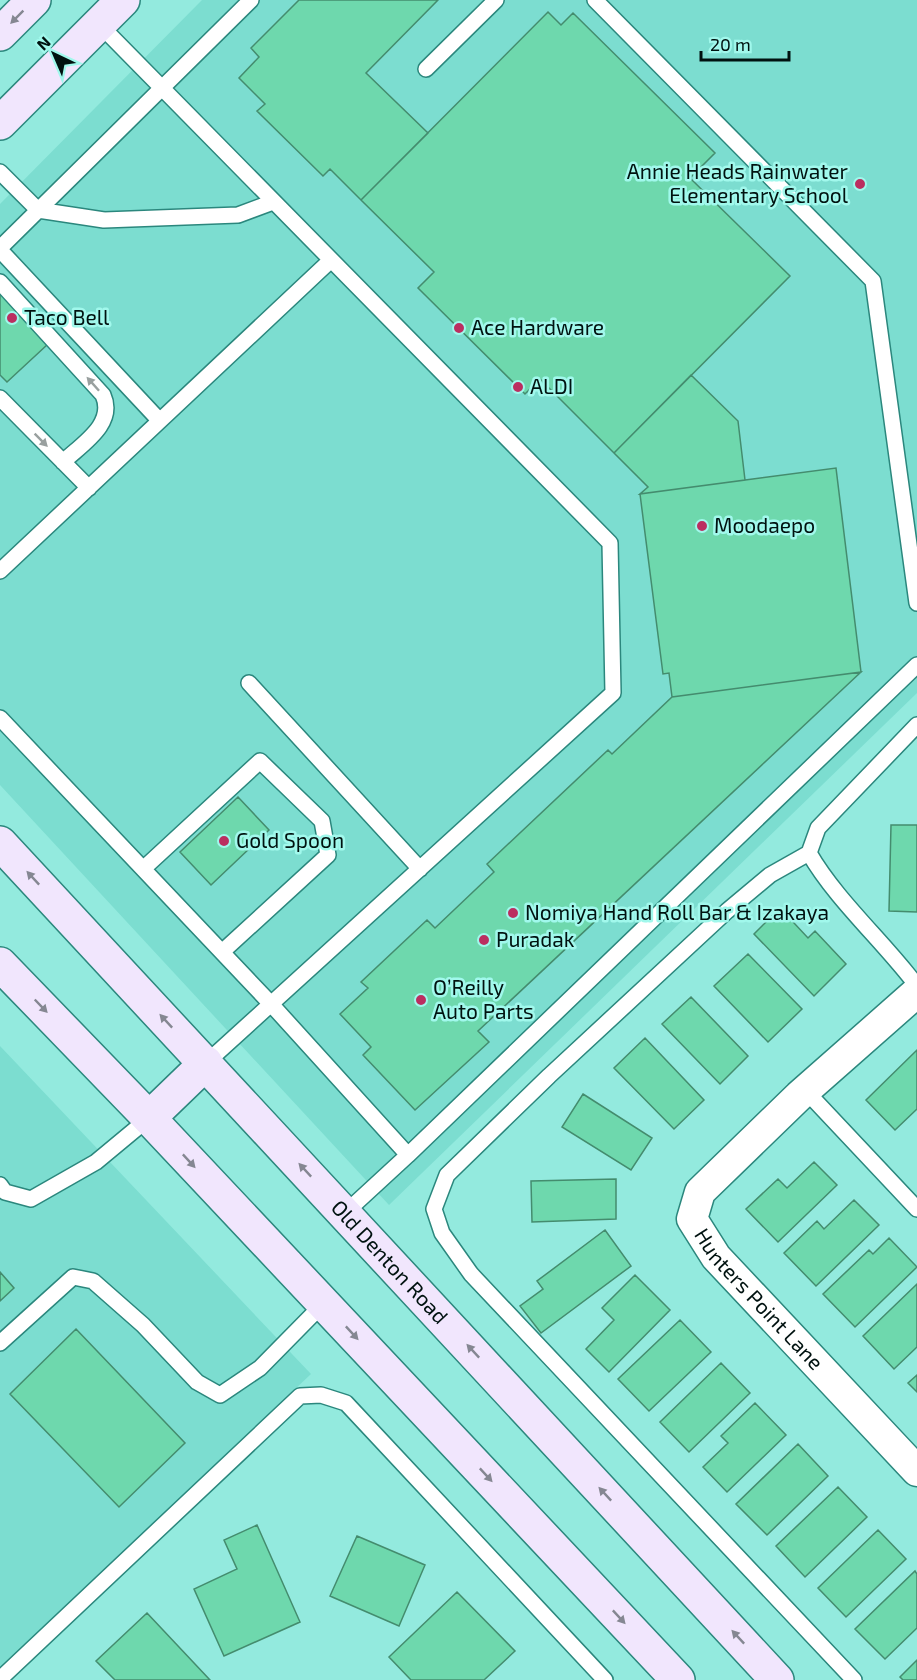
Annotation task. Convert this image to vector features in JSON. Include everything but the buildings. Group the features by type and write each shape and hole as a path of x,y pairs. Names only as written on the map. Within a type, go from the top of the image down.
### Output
{"main road":[{"path":"0,34 34,0"},
{"path":"0,123 123,0"},
{"name":"Old Denton Road","path":"0,843 777,1680"},
{"path":"0,964 149,1118 678,1680"},
{"path":"149,1118 206,1063"}],"street":[{"name":"Hunters Point Lane","path":"917,992 802,1093 700,1192 692,1219 716,1257 917,1471"}],"lane":[{"path":"159,420 0,249 251,0"},
{"path":"426,69 496,0"},
{"path":"595,0 873,281 917,603"},
{"path":"99,24 610,543 613,693 206,1063"},
{"path":"0,172 38,210 104,220 238,215 273,202"},
{"path":"0,571 331,260"},
{"path":"0,282 103,395 108,406 106,418 63,462"},
{"path":"0,398 89,488"},
{"path":"345,1213 917,665"},
{"path":"249,683 420,869"},
{"path":"0,718 271,1004 408,1155"},
{"path":"854,1680 471,1274 442,1233 434,1209 447,1175 549,1076 726,911 770,875 809,854 818,828 917,725"},
{"path":"143,869 260,761 322,821 328,855 222,952"},
{"path":"809,854 820,873 891,951 917,986"},
{"path":"802,1093 917,1209"},
{"path":"0,1185 5,1192 31,1199 96,1162 149,1118"},
{"path":"0,1343 73,1277 93,1281 143,1325 197,1382 220,1395 260,1368 324,1304"},
{"path":"0,1679 300,1396 321,1395 346,1403 605,1680"}],"shaded area":[{"path":"202,0 917,0 917,693 389,1205 0,785 0,204"},
{"path":"0,1046 311,1374 0,1668"}],"place":[{"name":"Annie Heads Rainwater Elementary School","path":"860,184"},
{"name":"Taco Bell","path":"12,318"},
{"name":"Ace Hardware","path":"459,328"},
{"name":"ALDI","path":"518,387"},
{"name":"Moodaepo","path":"702,526"},
{"name":"Gold Spoon","path":"224,841"},
{"name":"Nomiya Hand Roll Bar & Izakaya","path":"513,913"},
{"name":"Puradak","path":"484,940"},
{"name":"O’Reilly Auto Parts","path":"421,1000"}]}
